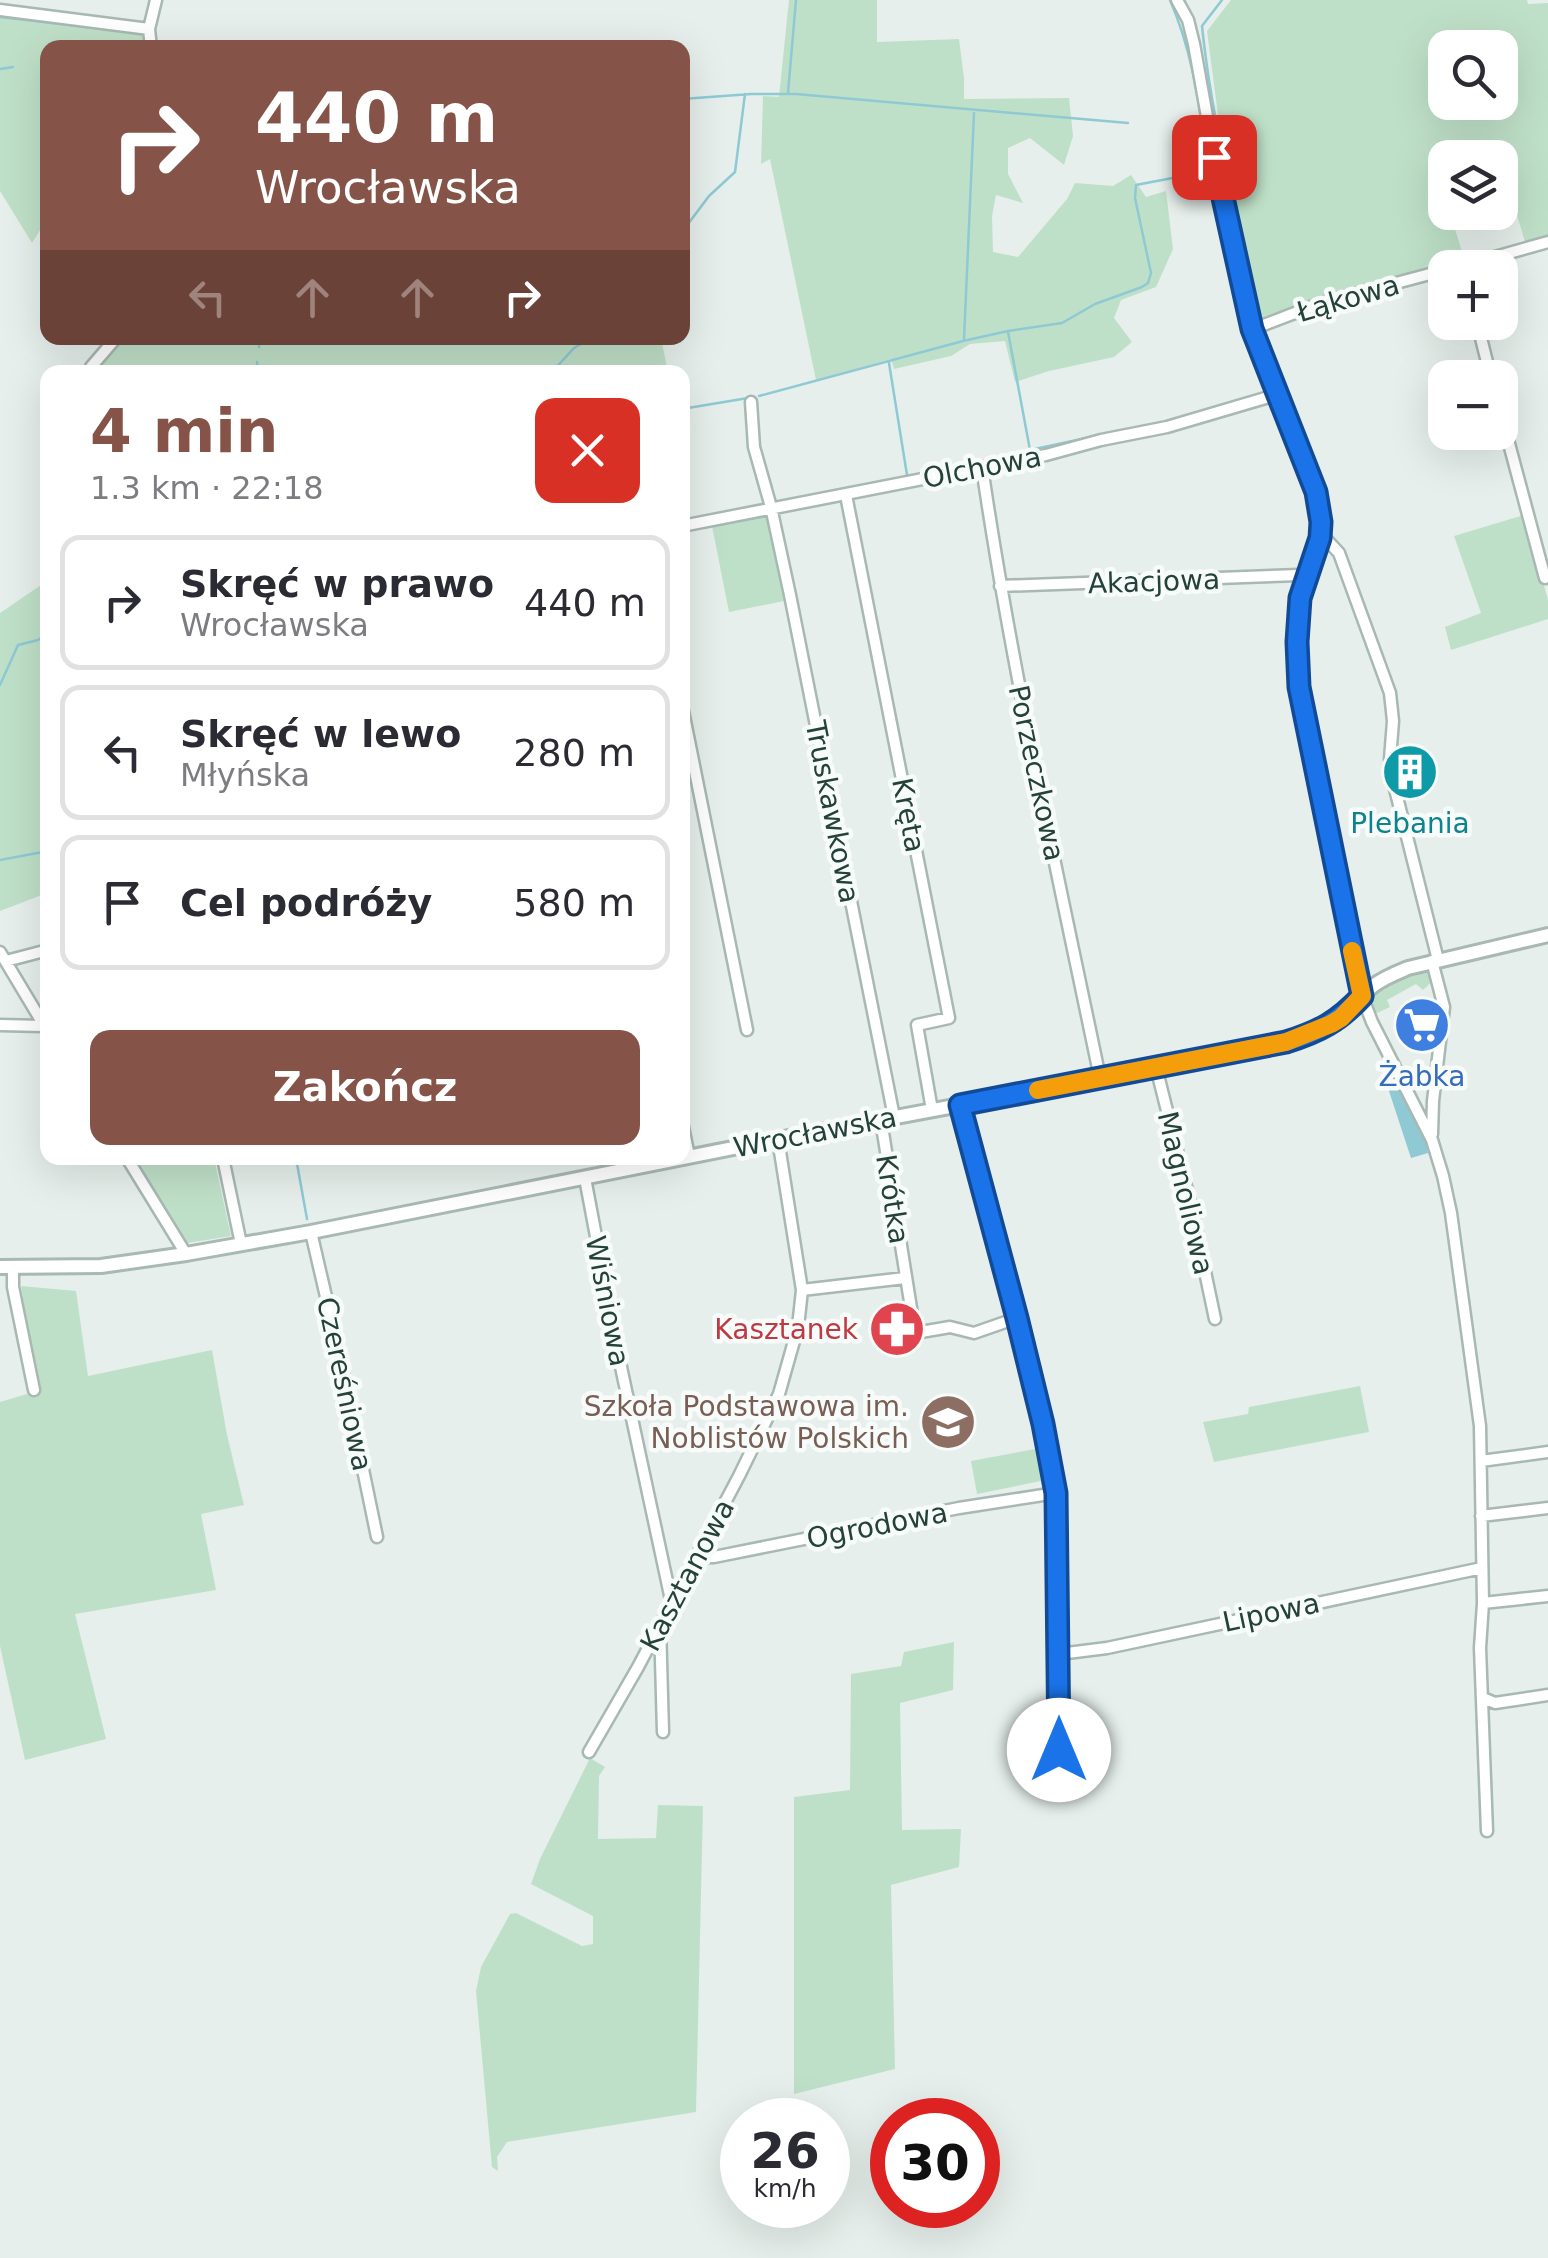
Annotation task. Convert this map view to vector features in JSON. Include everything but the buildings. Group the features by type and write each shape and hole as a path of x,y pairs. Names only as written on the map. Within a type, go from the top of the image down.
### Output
{"street":[{"path":"150,40 156,0"},
{"path":"1178,0 1194,44 1221,195 1252,329 1316,492 1320,538 1300,598 1299,687 1362,996 1432,1140 1444,1176 1480,1426 1480,1648 1487,1831"},
{"path":"0,10 149,29"},
{"path":"1518,251 1548,242"},
{"name":"Łąkowa","path":"1252,329 1321,303 1428,275"},
{"path":"93,365 110,345"},
{"name":"Olchowa","path":"690,524 1046,455 1167,427 1278,394"},
{"name":"Truskawkowa","path":"750,402 754,448 771,507 887,1119"},
{"path":"1511,450 1545,578"},
{"name":"Porzeczkowa","path":"982,467 1035,768 1100,1078"},
{"name":"Kręta","path":"846,495 949,1018 916,1026 932,1110"},
{"path":"1320,538 1339,553 1386,678 1392,706 1390,759 1444,1006 1432,1140"},
{"name":"Akacjowa","path":"1000,586 1298,575 1307,578"},
{"path":"690,746 747,1030"},
{"name":"Wrocławska","path":"690,1156 1298,1038 1341,1018 1388,977 1435,961 1548,935"},
{"path":"40,951 3,957 40,1020"},
{"path":"0,1026 40,1029"},
{"name":"Magnoliowa","path":"1156,1067 1215,1319"},
{"path":"960,1105 1017,1318 1056,1493 1059,1750"},
{"name":"Krótka","path":"887,1119 914,1333 950,1327 974,1332 1017,1318"},
{"name":"Kasztanowa","path":"589,1752 747,1462 778,1394 798,1327 802,1290 778,1139"},
{"path":"131,1165 186,1254"},
{"path":"224,1165 241,1244"},
{"name":"Wrocławska","path":"6,1267 101,1266 186,1254 646,1165"},
{"name":"Wiśniowa","path":"585,1178 671,1600"},
{"name":"Czereśniowa","path":"311,1232 377,1537"},
{"path":"6,1267 14,1287 34,1390"},
{"name":"Krótka","path":"802,1290 906,1278"},
{"path":"1481,1461 1548,1452"},
{"name":"Ogrodowa","path":"699,1552 714,1557 959,1508 1056,1493"},
{"path":"1481,1516 1548,1508"},
{"name":"Lipowa","path":"1059,1654 1106,1648 1482,1568"},
{"path":"1482,1603 1548,1596"},
{"path":"660,1623 663,1732"},
{"path":"1483,1698 1495,1702 1548,1694"}],"green space":[{"path":"789,0 877,0 877,42 959,39 964,99 1069,98 1073,136 1064,165 1030,138 1008,148 1008,174 1023,203 996,195 993,252 1018,257 1067,199 1075,183 1113,186 1131,175 1146,197 1166,191 1173,249 1156,287 1121,300 1114,318 1132,342 1114,357 1015,382 1005,341 970,344 951,356 894,369 891,359 816,380 770,159 761,164 763,96 779,97"},
{"path":"1231,0 1548,3 1548,236 1525,242 1518,218 1518,140 1428,140 1428,230 1455,230 1462,250 1428,250 1428,268 1260,318 1220,130 1207,31"},
{"path":"0,15 141,31 143,40 40,40 40,230 32,243 0,191"},
{"path":"105,345 662,345 667,365 87,365"},
{"path":"764,515 784,601 729,612 712,526"},
{"path":"1524,515 1548,600 1548,619 1451,650 1445,627 1481,613 1454,536"},
{"path":"40,586 40,896 0,911 0,613"},
{"path":"1423,970 1432,977 1423,990 1416,984 1387,1000 1390,1007 1377,1013 1372,1009 1372,994 1392,980"},
{"path":"137,1165 216,1165 231,1236 187,1243"},
{"path":"21,1286 76,1291 88,1376 212,1350 244,1505 201,1514 216,1590 75,1614 106,1739 25,1760 0,1646 0,1402 37,1391"},
{"path":"1360,1386 1369,1432 1214,1462 1203,1422 1248,1414 1249,1407"},
{"path":"1035,1449 1041,1481 977,1494 971,1461"},
{"path":"954,1642 953,1690 900,1703 902,1830 961,1829 959,1867 891,1885 895,2069 794,2094 794,1797 850,1790 851,1674 901,1666 904,1652"},
{"path":"590,1758 605,1767 599,1776 598,1839 656,1838 658,1805 703,1806 696,2112 507,2142 497,2157 498,2171 492,2167 476,1991 481,1967 510,1914 516,1913 582,1946 593,1944 593,1916 531,1884"}],"water":[{"path":"1397,1086 1428,1153 1411,1158 1388,1088"}],"waterway":[{"path":"788,93 796,0"},
{"path":"1170,0 1189,56 1206,151"},
{"path":"1222,0 1202,26 1206,63 1260,318"},
{"path":"0,17 141,33"},
{"path":"0,69 13,67"},
{"path":"690,221 709,196 735,172 745,94"},
{"path":"690,98 796,94 1128,123"},
{"path":"964,339 974,113"},
{"path":"1207,163 1245,326"},
{"path":"759,396 963,341 1062,323 1095,304 1142,287 1151,273 1135,198 1136,185 1209,171"},
{"path":"1008,332 1030,450 1096,436"},
{"path":"558,365 579,345"},
{"path":"889,363 907,475"},
{"path":"690,408 748,398"},
{"path":"1143,427 1153,425"},
{"path":"0,685 18,645 40,639"},
{"path":"0,860 40,852"},
{"path":"297,1165 307,1219"}],"slow traffic":[{"path":"1038,1090 1286,1042 1314,1032 1341,1018 1362,996 1352,951"}],"place":[{"name":"Plebania","path":"1410,772"},
{"name":"Żabka","path":"1422,1025"},
{"name":"Kasztanek","path":"897,1329"},
{"name":"Szkoła Podstawowa im. Noblistów Polskich","path":"948,1422"}],"route":[{"path":"1059,1750 1056,1493 1017,1318 960,1105 1286,1042 1341,1018 1362,996 1299,687 1300,598 1320,538 1320,509 1252,329 1214,157"}]}
